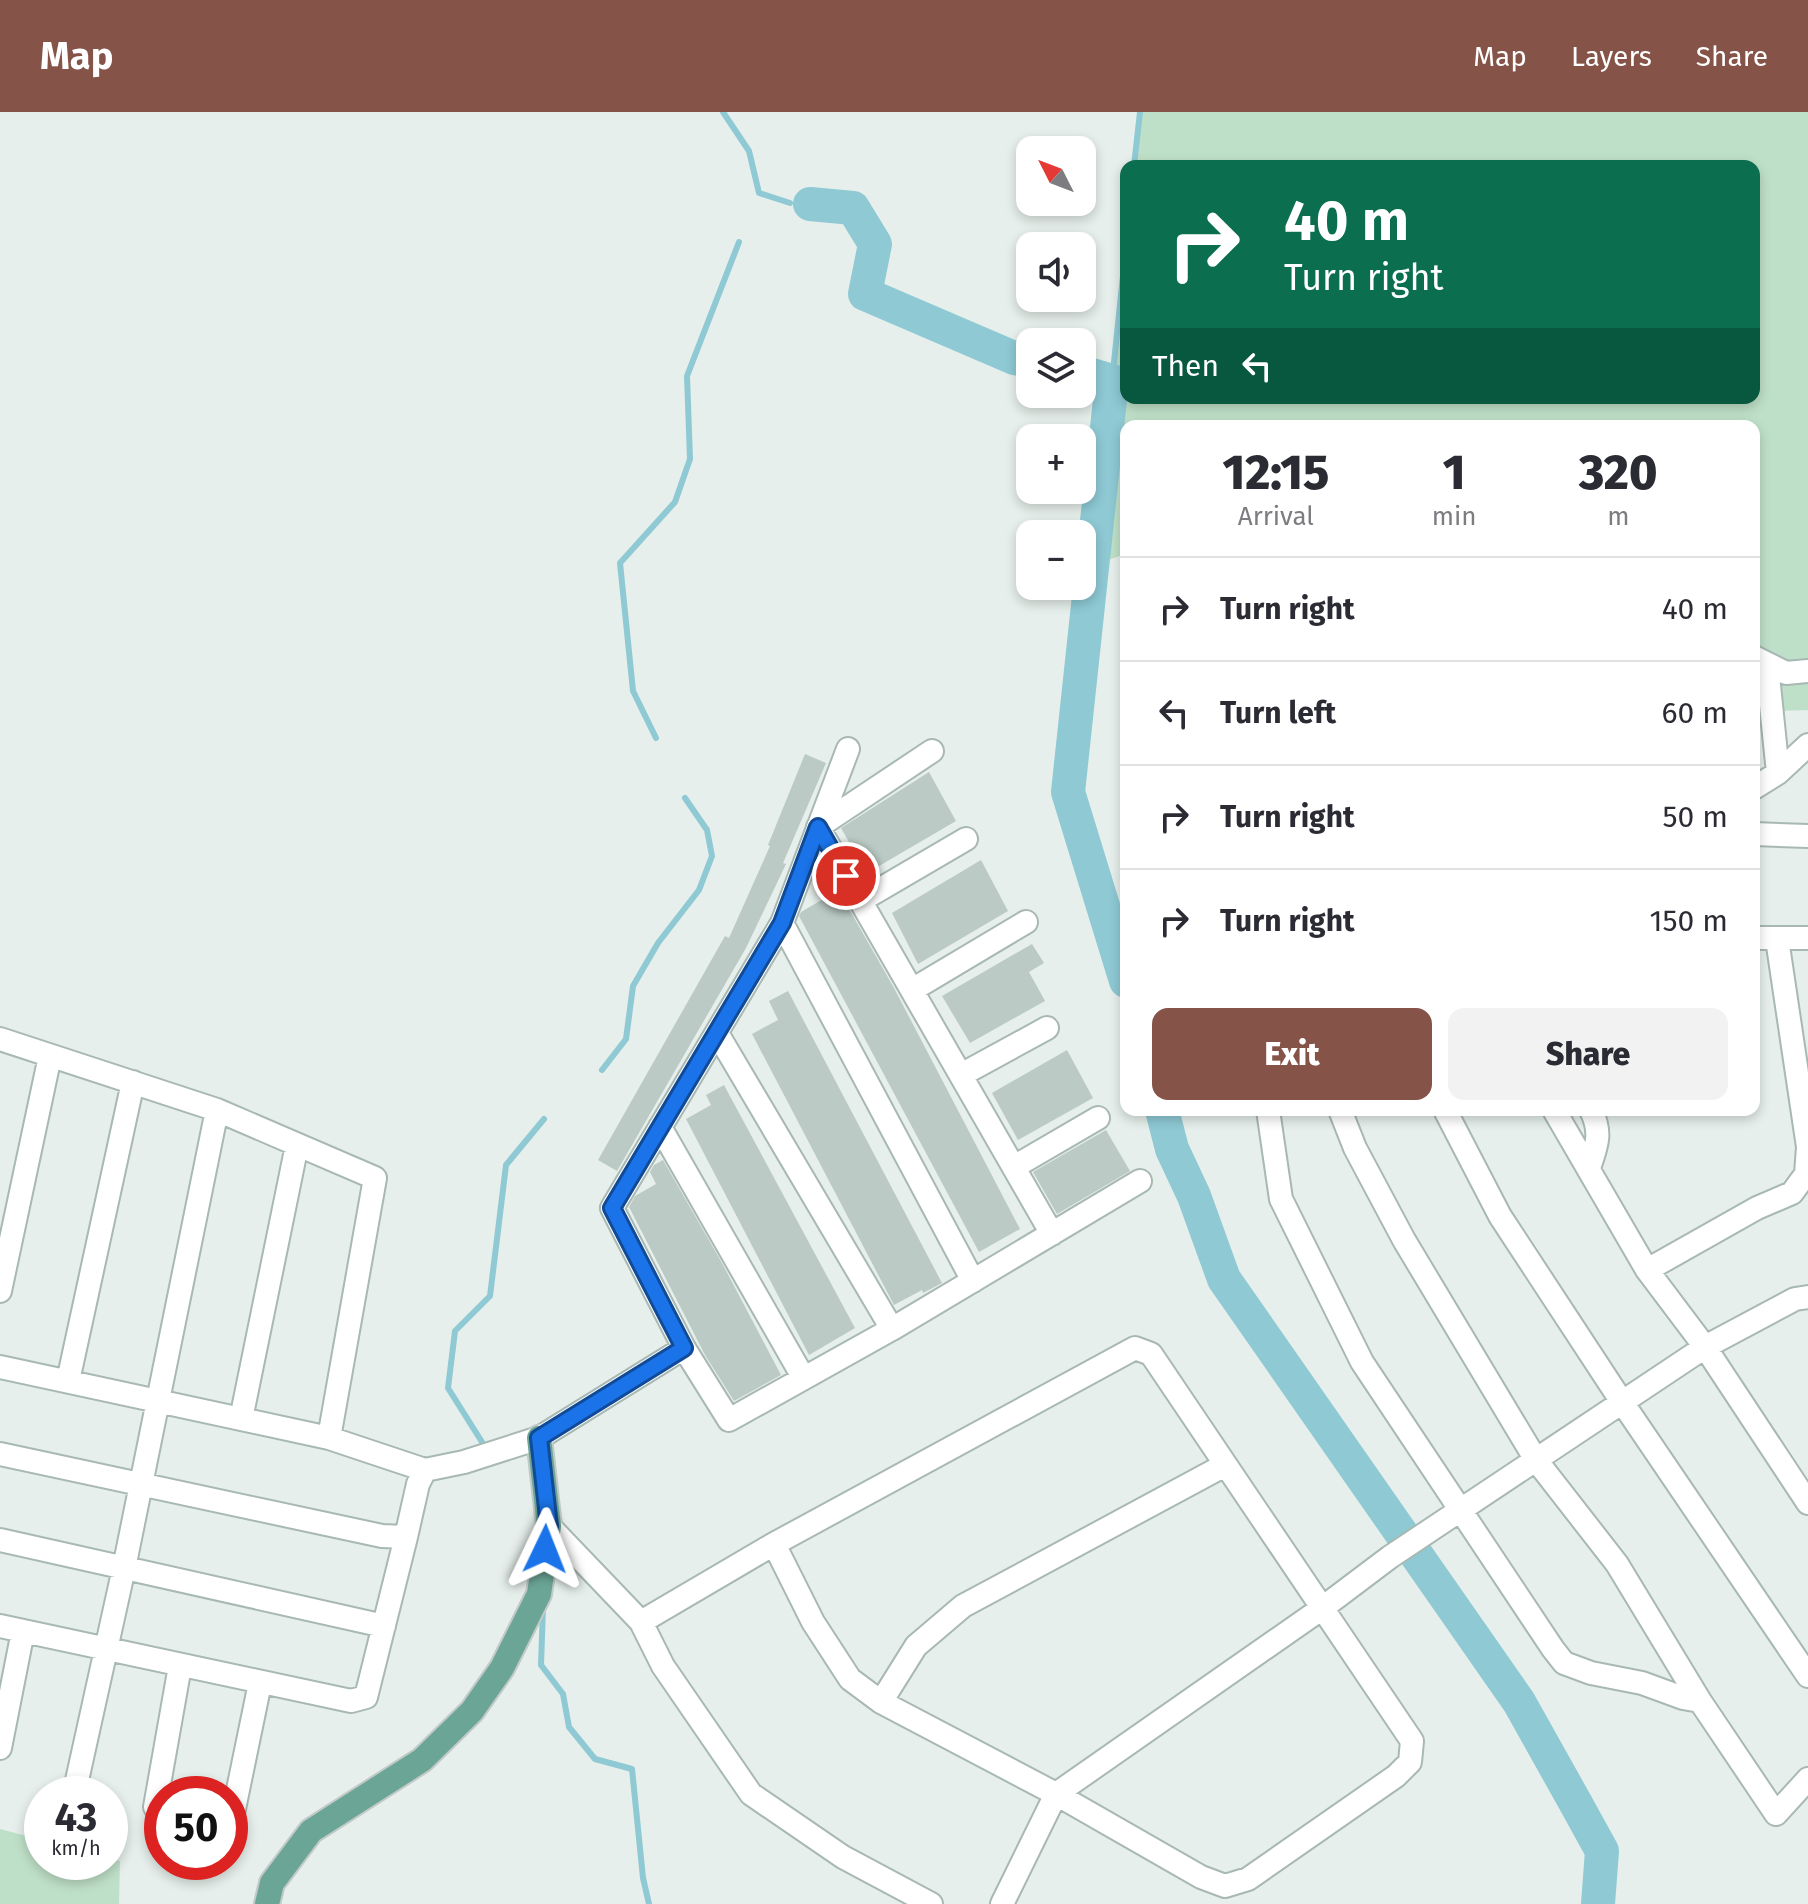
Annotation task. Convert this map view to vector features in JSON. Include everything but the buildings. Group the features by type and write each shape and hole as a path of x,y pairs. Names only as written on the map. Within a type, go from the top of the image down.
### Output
{"main road":[{"path":"267,1904 272,1883 311,1831 422,1760 472,1711 502,1668 539,1594 549,1526 539,1438"}],"street":[{"path":"1761,662 1786,673 1808,671"},
{"path":"1761,662 1778,773"},
{"path":"1760,784 1778,773 1808,745"},
{"path":"848,749 782,923 612,1208 684,1348 729,1420 892,1329 1140,1181"},
{"path":"818,827 932,751"},
{"path":"818,827 1052,1234"},
{"path":"1760,834 1808,836"},
{"path":"860,901 966,839"},
{"path":"912,990 1026,922"},
{"path":"782,923 973,1281"},
{"path":"1760,938 1808,938"},
{"path":"1647,1270 1757,1208 1792,1193 1806,1174 1808,1147 1777,939"},
{"path":"961,1075 1047,1028"},
{"path":"717,1033 892,1329"},
{"path":"0,1039 217,1110 375,1178 329,1438"},
{"path":"0,1291 50,1056"},
{"path":"68,1381 133,1082"},
{"path":"78,1776 124,1568 217,1110"},
{"path":"1269,1116 1281,1199 1362,1362 1564,1663 1700,1701"},
{"path":"1342,1116 1355,1148 1404,1240 1536,1460 1617,1564 1700,1701 1776,1814 1808,1779"},
{"path":"1448,1116 1500,1216 1808,1676"},
{"path":"1558,1116 1647,1270 1705,1347 1808,1503"},
{"path":"1589,1168 1600,1139 1594,1116"},
{"path":"1014,1167 1098,1118"},
{"path":"660,1127 803,1377"},
{"path":"241,1419 297,1145"},
{"path":"1002,1904 1056,1794 1321,1609 1390,1557 1705,1347 1802,1298 1808,1319"},
{"path":"0,1367 329,1438 425,1470 464,1462 539,1438 684,1348"},
{"path":"641,1622 774,1544 1135,1348 1151,1354 1412,1741 1410,1762 1396,1776 1248,1879 1225,1886 1201,1877 1056,1794 881,1702 850,1679 813,1622 774,1544"},
{"path":"0,1454 382,1536 406,1537"},
{"path":"881,1702 916,1646 963,1606 1225,1465"},
{"path":"0,1626 351,1701 366,1697 418,1484 425,1470"},
{"path":"549,1526 641,1622 663,1666 751,1794 843,1857 931,1904"},
{"path":"0,1540 384,1626"},
{"path":"0,1748 23,1631"},
{"path":"160,1776 180,1666"},
{"path":"241,1776 260,1683"}],"green space":[{"path":"1140,112 1808,112 1808,710 1760,712 1760,420 1120,420 1120,556 1096,564 1096,528 1120,303 1120,404 1760,404 1760,160 1135,160"},
{"path":"0,1829 24,1835 24,1880 120,1880 119,1904 0,1904"}],"waterway":[{"path":"723,112 749,151 759,193 790,203"},
{"path":"1135,160 1140,112"},
{"path":"810,204 853,208 875,244 865,294 1016,358"},
{"path":"656,738 633,691 620,563 675,502 690,459 687,376 739,242"},
{"path":"1112,381 1120,304"},
{"path":"1096,376 1112,381 1068,792 1120,961"},
{"path":"602,1070 626,1039 633,986 658,943 699,890 712,856 707,830 685,798"},
{"path":"1164,1116 1172,1149 1194,1196 1224,1279 1519,1702 1602,1851 1598,1904"},
{"path":"487,1450 448,1388 455,1331 490,1296 506,1165 544,1119"},
{"path":"543,1607 541,1665 563,1694 569,1727 595,1759 632,1769 643,1878 649,1904"}],"route":[{"path":"545,1549 549,1526 539,1438 684,1348 612,1208 782,923 818,827 846,876"}]}
